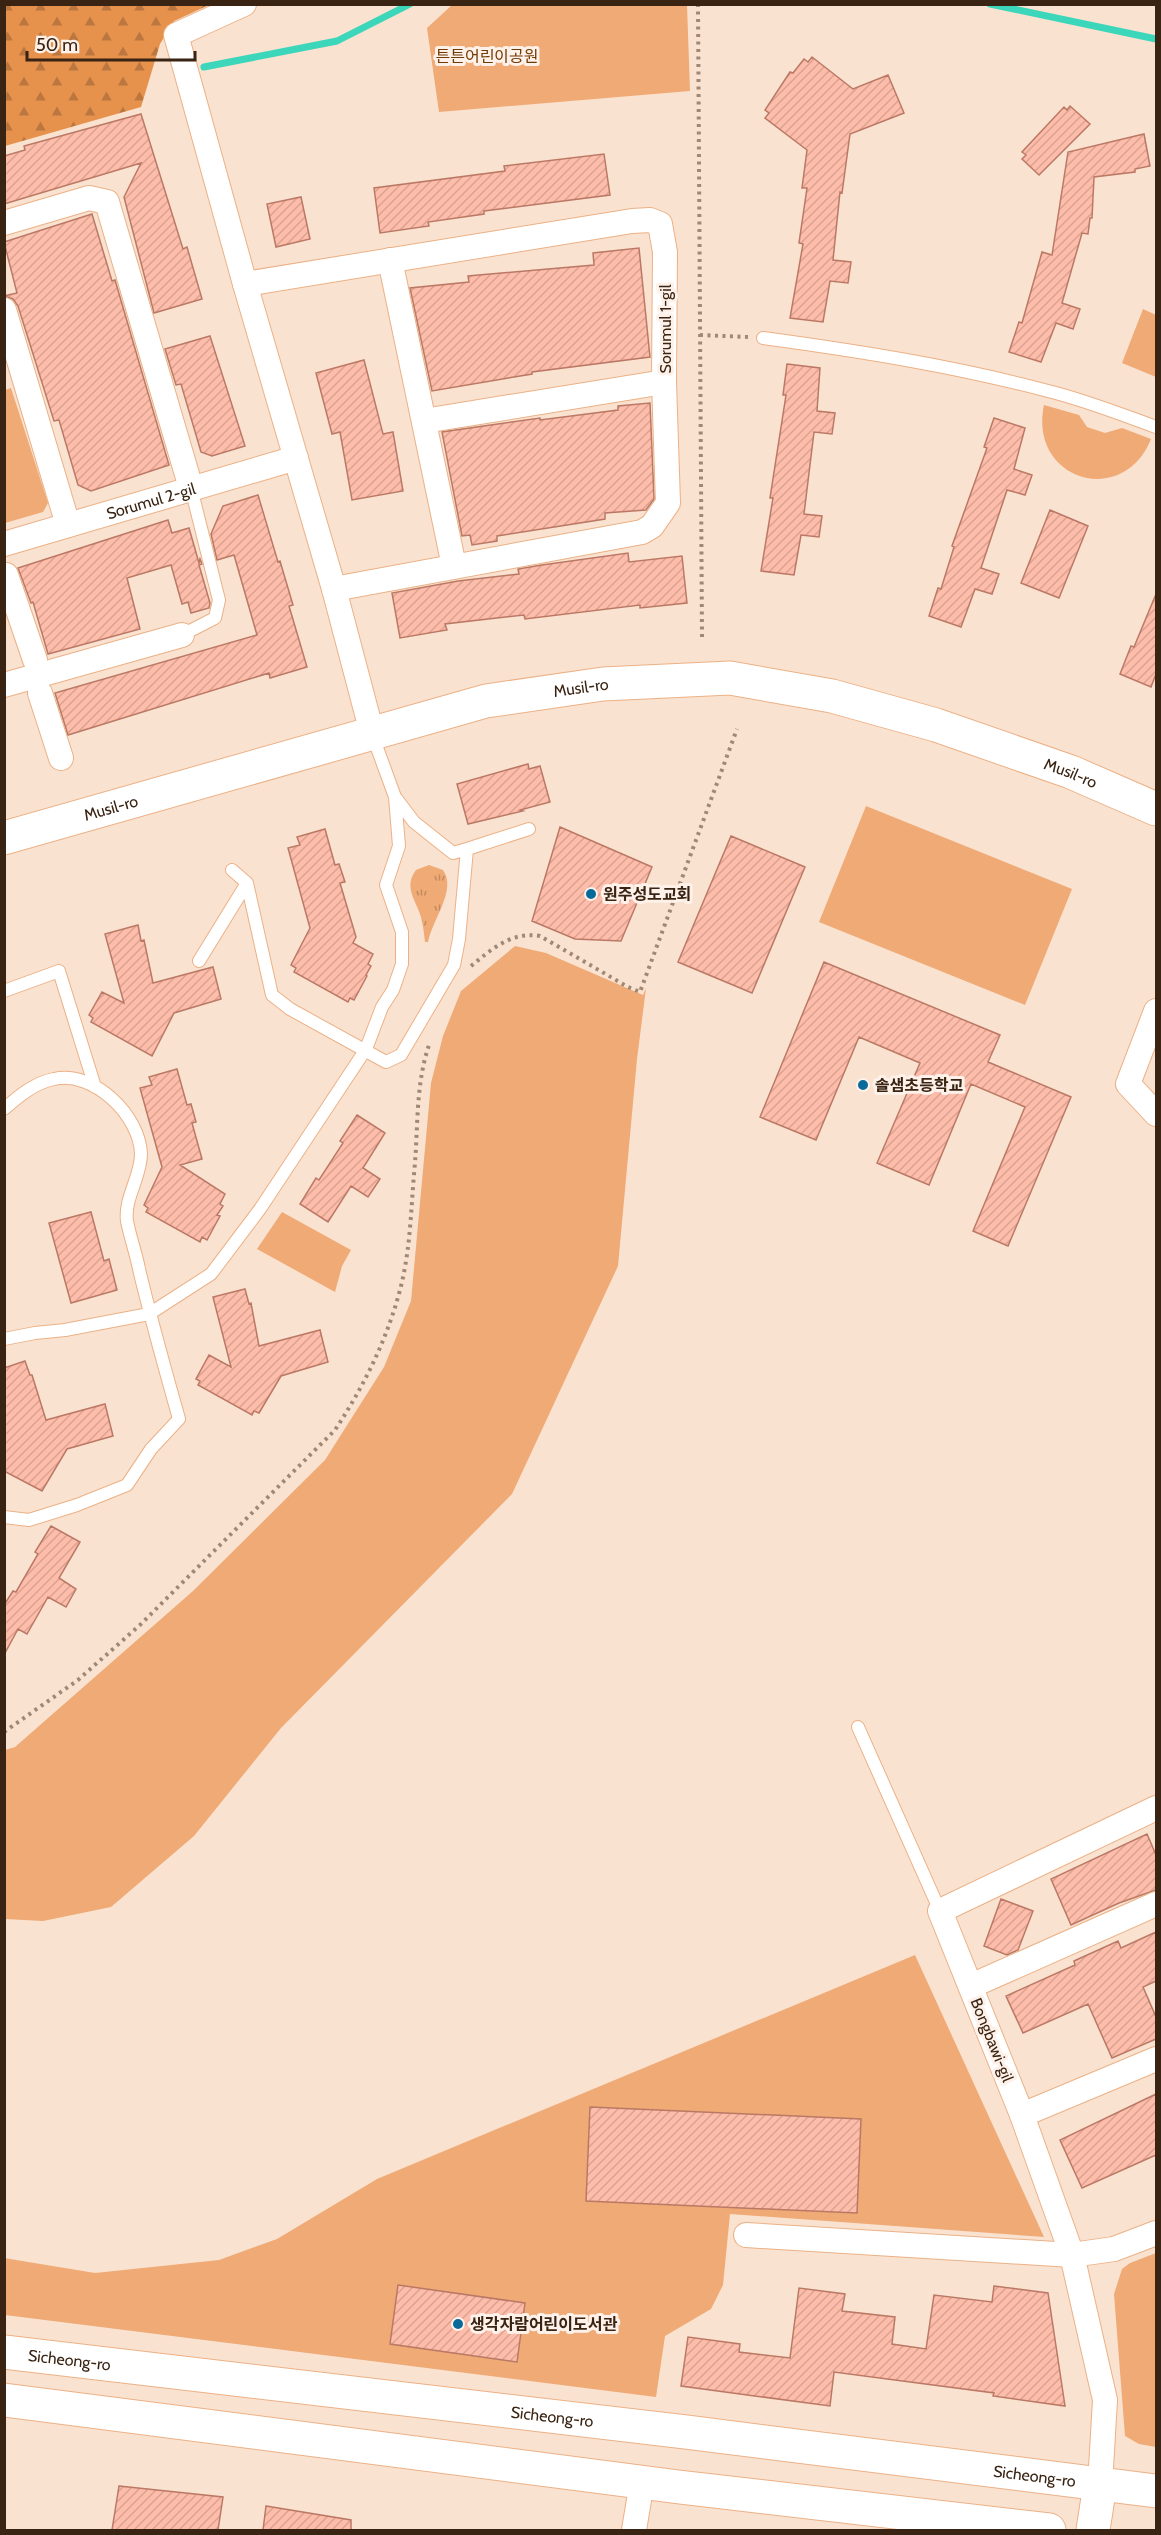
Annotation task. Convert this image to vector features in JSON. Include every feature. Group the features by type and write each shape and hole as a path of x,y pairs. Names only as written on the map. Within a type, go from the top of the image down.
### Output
{"street":[{"path":"244,4 176,36 244,284 334,589 372,733"},
{"path":"4,223 89,198 107,202 191,488"},
{"name":"Sorumul 1-gil","path":"244,284 632,221 650,220 660,224 665,252 664,382 668,503 652,526 642,532 334,589"},
{"path":"390,260 454,566"},
{"path":"4,310 68,525"},
{"path":"424,421 664,382"},
{"name":"Sorumul 2-gil","path":"4,544 296,458"},
{"path":"6,575 35,660"},
{"path":"4,685 182,635"},
{"name":"Musil-ro","path":"4,838 486,701 603,684 730,678 832,696 936,725 1071,772 1156,809"},
{"path":"40,693 61,758"},
{"path":"1156,1011 1128,1084 1156,1114"},
{"path":"971,1986 939,1911 1156,1808"},
{"name":"Bongbawi-gil","path":"1072,2255 1022,2115 971,1986 1156,1904"},
{"path":"1022,2115 1156,2059"},
{"path":"746,2235 1072,2255 1114,2249 1156,2233"},
{"name":"Sicheong-ro","path":"1072,2255 1105,2400 1100,2485"},
{"name":"Sicheong-ro","path":"4,2352 674,2431 1156,2491"},
{"path":"4,2400 642,2482 1049,2530"},
{"path":"634,2530 642,2482"},
{"path":"1093,2530 1100,2485"}],"lane":[{"path":"763,338 871,353 973,372 1060,394 1156,427"},
{"path":"182,635 215,618 219,600 191,488"},
{"path":"4,1339 149,1314 211,1274 260,1209 366,1049 382,1007 393,990 402,964 402,932 386,885 399,846 395,797 372,733"},
{"path":"395,797 414,822 453,853 529,829"},
{"path":"232,870 247,882 272,995 290,1009 386,1062 401,1054 454,964 459,939 467,849"},
{"path":"200,961 247,882"},
{"path":"4,990 59,971 95,1087"},
{"path":"4,1109 21,1094 40,1083 57,1078 74,1079 95,1087 127,1113 137,1134 141,1153 139,1173 131,1195 127,1218 149,1314 179,1419 151,1449 127,1485 77,1505 29,1520 4,1517"},
{"path":"858,1727 939,1911"}],"path":[{"path":"698,4 702,638"},
{"path":"700,335 763,338"},
{"path":"469,968 494,947 513,937 527,934 540,936 640,992 737,729"},
{"path":"4,1732 78,1680 141,1624 222,1546 335,1430 359,1394 387,1331 401,1285 408,1246 421,1076 430,1042"}],"green space":[{"path":"5,5 209,5 174,21 160,44 141,107 5,146"},
{"name":"튼튼어린이공원","path":"452,5 687,5 690,91 439,112 427,28"},
{"path":"1143,309 1156,315 1156,377 1122,363"},
{"path":"11,388 48,503 43,512 5,523 5,390"},
{"path":"1044,405 1079,415 1087,427 1105,433 1122,428 1151,439 1138,461 1120,474 1101,479 1081,476 1063,467 1050,452 1043,431"},
{"path":"866,806 1072,889 1025,1005 819,922"},
{"path":"429,865 443,870 447,878 447,886 443,904 428,942 425,942 411,882 416,870"},
{"path":"515,946 546,953 643,995 646,988 637,1059 618,1266 512,1494 281,1728 194,1836 111,1907 43,1921 5,1919 5,1750 15,1747 193,1591 325,1460 384,1367 411,1301 431,1083 443,1036 461,991"},
{"path":"282,1212 351,1250 342,1266 335,1292 257,1249"},
{"path":"915,1955 1044,2237 730,2214 723,2285 711,2309 665,2336 656,2397 5,2315 4,2258 95,2273 219,2260 277,2239 377,2179"},
{"path":"1156,2253 1156,2447 1139,2444 1125,2436 1114,2294 1122,2269 1130,2263"}],"building":[{"path":"812,57 853,89 888,75 904,113 850,134 842,193 840,192 833,260 851,262 848,283 830,281 823,322 790,318 803,244 799,243 807,188 802,188 807,150 765,118 769,113 765,110 790,72 793,73 804,59 808,62"},
{"path":"1070,106 1090,124 1039,175 1022,159 1026,155 1022,152 1064,107 1067,110"},
{"path":"141,114 183,249 187,247 202,299 154,313 124,197 141,163 4,204 4,156 25,150 24,146"},
{"path":"1144,134 1150,166 1135,169 1135,172 1094,177 1092,218 1090,218 1088,234 1082,233 1062,303 1080,309 1073,329 1056,323 1041,362 1009,352 1019,322 1022,323 1042,252 1052,255 1068,152"},
{"path":"604,154 610,195 484,211 484,214 428,222 429,226 380,233 374,188 505,171 504,166"},
{"path":"301,197 310,239 276,247 267,204"},
{"path":"92,214 112,281 115,280 169,465 91,491 78,485 59,420 54,421 18,306 13,299 4,296 17,293 4,242"},
{"path":"639,248 650,357 532,372 532,374 432,391 410,288 469,282 468,276 594,265 593,253"},
{"path":"210,336 245,446 212,456 201,452 181,384 176,385 165,349"},
{"path":"364,360 383,434 393,432 403,491 352,500 340,432 332,434 316,373"},
{"path":"787,364 820,368 817,411 835,413 832,434 814,432 804,514 822,516 819,537 801,535 794,575 761,571 786,395 783,395"},
{"path":"650,403 654,499 646,510 605,513 605,519 497,536 497,541 472,545 470,535 462,536 442,432 618,410 618,406"},
{"path":"994,418 1025,428 1014,469 1032,475 1025,495 1007,490 981,568 999,574 992,594 975,589 961,627 929,616 938,588 941,589 954,547 952,546 987,448 984,447"},
{"path":"258,495 293,605 289,606 307,667 270,678 269,673 68,735 55,693 257,635 234,555 217,560 211,534 223,506"},
{"path":"1050,510 1088,526 1059,598 1021,583"},
{"path":"168,520 172,533 189,528 199,563 200,559 202,564 199,565 210,603 209,608 191,613 188,602 182,604 171,565 127,578 140,629 48,654 33,602 31,603 18,568"},
{"path":"628,553 629,562 682,556 687,603 640,608 640,605 525,619 524,615 445,624 447,630 400,638 392,593 458,581 519,574 518,569"},
{"path":"1156,594 1156,674 1151,687 1120,674"},
{"path":"528,764 529,769 540,766 550,802 468,824 457,784"},
{"name":"원주성도교회","path":"560,827 652,867 621,941 575,939 532,921"},
{"path":"325,829 335,865 339,864 345,882 340,883 356,937 353,943 373,954 368,964 371,966 367,976 354,1000 350,998 348,1002 294,972 296,968 291,965 310,928 288,848 300,845 297,837"},
{"path":"731,836 805,867 752,993 678,962"},
{"path":"138,925 141,941 144,940 153,983 213,967 221,999 174,1013 152,1056 91,1022 93,1018 89,1015 102,992 124,1003 105,934"},
{"path":"824,962 1000,1035 988,1062 1071,1097 1008,1246 973,1231 1025,1107 971,1084 929,1185 877,1163 920,1063 859,1037 816,1140 760,1117"},
{"path":"177,1069 187,1105 191,1104 196,1122 192,1123 202,1159 180,1165 225,1194 220,1204 223,1206 217,1215 220,1216 207,1240 202,1237 200,1242 146,1212 148,1208 144,1205 162,1167 140,1088 152,1085 149,1077"},
{"path":"357,1115 385,1133 363,1168 380,1179 368,1197 351,1186 328,1222 300,1204 316,1178 319,1180 343,1143 340,1141"},
{"path":"91,1212 104,1261 109,1259 117,1290 71,1303 49,1223"},
{"path":"245,1289 249,1304 251,1303 259,1346 320,1330 328,1362 281,1376 259,1413 254,1411 252,1415 198,1385 200,1381 196,1379 209,1355 231,1367 213,1297"},
{"path":"25,1361 32,1375 46,1420 105,1404 113,1436 67,1449 42,1491 4,1471 4,1368"},
{"path":"51,1526 80,1542 59,1578 76,1589 66,1607 48,1597 27,1634 18,1629 4,1655 4,1605 13,1591 16,1592 38,1554 35,1552"},
{"path":"1147,1834 1156,1855 1156,1890 1119,1903 1071,1925 1051,1879"},
{"path":"1001,1899 1033,1911 1018,1950 1007,1955 984,1946"},
{"path":"1156,1932 1156,1981 1143,1987 1156,2017 1156,2039 1112,2058 1088,2004 1023,2033 1006,1996 1075,1965 1074,1961 1118,1941 1121,1948"},
{"path":"1156,2094 1156,2155 1082,2188 1060,2140"},
{"path":"590,2107 861,2119 857,2213 586,2201"},
{"name":"생각자람어린이도서관","path":"398,2285 525,2303 517,2362 390,2344"},
{"path":"994,2286 1048,2293 1065,2406 993,2396 994,2393 834,2372 830,2406 681,2386 688,2337 740,2344 739,2352 790,2358 799,2288 845,2294 842,2311 895,2317 892,2344 926,2349 934,2295 992,2302"},
{"path":"119,2486 223,2497 218,2530 112,2530"},
{"path":"266,2506 351,2520 351,2530 263,2530"}],"waterway":[{"path":"204,67 337,41 410,4"},
{"path":"990,4 1156,39"}],"place":[{"name":"원주성도교회","path":"591,894"},
{"name":"솔샘초등학교","path":"863,1085"},
{"name":"생각자람어린이도서관","path":"458,2324"}]}
